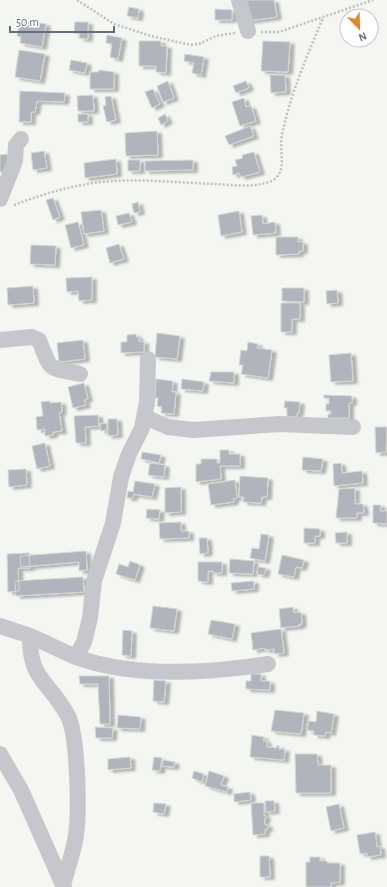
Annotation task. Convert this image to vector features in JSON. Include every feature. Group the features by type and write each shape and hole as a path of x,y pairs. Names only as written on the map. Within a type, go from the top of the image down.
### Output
{"street":[{"path":"239,0 248,31"},
{"path":"4,203 15,161 16,145 21,139"},
{"path":"0,340 32,337 39,340 49,366 54,369 80,374"},
{"path":"76,657 84,642 90,618 94,581 113,523 121,477 129,454 142,428 145,417 147,402 148,359"},
{"path":"145,417 168,427 193,430 280,424 353,427"},
{"path":"0,626 30,636 76,657 112,666 148,671 228,670 268,664"},
{"path":"30,636 31,658 37,674 68,717 72,729 77,783 77,820 75,840 63,886"},
{"path":"0,754 21,790 63,886"}],"path":[{"path":"77,0 107,20 121,26 151,36 191,44 200,44 216,36 248,31 279,32 373,0"},
{"path":"4,203 77,186 114,181 226,185 260,184 274,180 282,168 281,136 301,71 323,18"}],"building":[{"path":"245,0 274,0 277,17 248,21"},
{"path":"129,7 139,9 138,18 127,16"},
{"path":"215,9 232,10 232,20 215,20"},
{"path":"20,20 46,24 42,47 20,43 21,37 17,36"},
{"path":"75,22 88,22 88,39 79,38 80,34 74,33"},
{"path":"107,35 122,38 118,59 110,57 112,44 106,43"},
{"path":"139,41 161,41 161,46 167,46 166,73 156,72 156,66 139,66"},
{"path":"263,41 290,42 288,72 261,71"},
{"path":"19,50 45,54 40,81 15,77"},
{"path":"185,54 204,57 201,75 192,73 194,63 184,61"},
{"path":"71,60 87,63 85,73 69,70"},
{"path":"99,70 114,72 114,89 90,89 90,72 99,72"},
{"path":"270,75 285,75 286,92 271,93"},
{"path":"168,81 174,98 163,102 157,86"},
{"path":"246,81 249,88 236,93 233,86"},
{"path":"153,89 160,104 152,108 145,92"},
{"path":"20,91 65,93 64,102 37,101 35,112 31,112 31,122 19,122"},
{"path":"93,95 94,111 78,111 77,96"},
{"path":"111,96 116,120 107,122 103,106 106,105 105,97"},
{"path":"244,98 246,107 251,106 256,121 240,126 232,102"},
{"path":"78,114 88,114 88,122 78,122"},
{"path":"165,114 168,121 161,125 158,118"},
{"path":"250,126 254,136 229,145 225,136"},
{"path":"157,131 158,155 126,156 125,133"},
{"path":"44,151 47,168 33,170 31,153"},
{"path":"254,152 260,172 241,177 239,173 233,175 232,167 237,166 235,160 243,158 242,155"},
{"path":"7,154 9,171 0,172 0,155"},
{"path":"116,159 117,174 85,178 84,163"},
{"path":"128,160 140,160 140,171 128,171"},
{"path":"193,160 193,170 145,171 145,161"},
{"path":"53,198 60,217 53,220 46,200"},
{"path":"138,202 140,212 134,213 132,204"},
{"path":"101,210 104,231 84,234 81,212"},
{"path":"239,211 242,232 221,236 218,215"},
{"path":"129,213 132,222 118,225 116,216"},
{"path":"262,215 263,224 275,222 276,233 253,235 251,216"},
{"path":"78,222 84,245 71,248 65,225"},
{"path":"276,237 298,237 298,242 303,242 303,251 299,251 299,254 276,255"},
{"path":"119,244 124,259 110,263 106,248"},
{"path":"31,245 56,246 55,265 30,264"},
{"path":"92,277 92,300 79,301 78,291 67,292 66,278"},
{"path":"33,286 34,303 8,305 7,288"},
{"path":"282,288 304,288 304,302 282,301"},
{"path":"337,290 338,303 327,304 326,291"},
{"path":"281,303 300,303 300,319 292,319 292,332 281,332"},
{"path":"157,333 180,336 177,359 155,357"},
{"path":"136,334 136,337 139,337 139,342 144,341 144,352 121,353 121,342 127,342 127,335"},
{"path":"83,340 85,359 59,362 57,343"},
{"path":"248,342 258,344 257,348 272,350 268,378 241,374 243,365 239,365 241,350 247,351"},
{"path":"351,353 353,381 331,382 329,355"},
{"path":"211,372 234,372 234,383 209,381"},
{"path":"156,379 173,381 172,392 176,392 174,414 161,413 162,407 157,406 158,398 155,398"},
{"path":"182,379 204,382 203,391 181,389"},
{"path":"84,383 88,399 84,400 86,405 73,408 68,387"},
{"path":"324,395 352,396 352,403 349,403 349,418 328,418 328,414 331,414 331,411 326,411 326,404 329,404 329,398 324,398"},
{"path":"50,401 50,403 61,402 62,412 59,413 62,431 53,432 53,435 45,436 45,429 37,430 36,417 43,416 41,402"},
{"path":"285,401 300,402 297,417 287,416 287,408 284,408"},
{"path":"98,415 99,426 85,427 86,443 76,443 74,416"},
{"path":"108,419 117,419 118,435 108,436"},
{"path":"107,423 107,430 101,431 100,424"},
{"path":"375,427 387,427 386,452 376,453"},
{"path":"45,443 50,466 37,469 32,446"},
{"path":"220,450 229,450 229,454 240,454 240,466 220,466 221,479 196,482 196,464 201,464 201,459 217,459 217,463 220,463"},
{"path":"142,452 161,455 159,463 141,459"},
{"path":"303,457 323,459 321,471 302,470"},
{"path":"150,463 165,465 164,477 148,475"},
{"path":"341,463 342,473 362,471 363,483 334,486 333,464"},
{"path":"26,469 27,485 9,487 8,470"},
{"path":"240,476 268,478 267,497 262,497 261,503 243,502 244,497 239,497"},
{"path":"235,480 237,498 233,499 234,502 211,505 208,484"},
{"path":"135,481 155,484 152,497 134,494 133,498 127,498 128,491 133,492"},
{"path":"181,487 181,512 165,513 165,488"},
{"path":"355,488 355,504 363,504 364,513 357,513 357,518 336,518 339,489"},
{"path":"373,505 381,505 380,511 387,511 387,524 373,523"},
{"path":"147,509 160,510 159,519 146,518"},
{"path":"181,522 181,531 189,531 189,538 160,539 159,523"},
{"path":"304,528 320,529 320,536 315,536 315,543 304,543"},
{"path":"347,532 347,543 336,543 335,533"},
{"path":"261,534 269,535 265,561 250,558 252,548 259,549"},
{"path":"199,538 207,538 208,553 200,554"},
{"path":"86,551 87,570 79,571 79,562 21,567 20,556"},
{"path":"29,553 30,568 18,568 19,591 8,592 7,554"},
{"path":"282,555 304,560 302,568 296,567 294,577 278,574"},
{"path":"230,559 254,561 253,574 229,573"},
{"path":"130,561 140,565 135,580 116,574 119,564 128,567"},
{"path":"198,562 222,562 222,573 213,573 213,571 208,571 208,582 198,581"},
{"path":"258,567 266,568 264,575 257,574"},
{"path":"83,577 84,592 16,596 15,581"},
{"path":"254,581 254,589 232,591 231,583"},
{"path":"153,606 177,609 174,631 150,628"},
{"path":"293,607 294,613 301,612 302,624 299,624 300,626 281,628 279,609"},
{"path":"211,620 235,624 232,639 208,634"},
{"path":"281,629 284,653 274,654 274,649 265,650 265,648 253,650 251,633"},
{"path":"123,630 132,631 131,656 122,655"},
{"path":"251,674 261,674 261,681 270,681 270,690 246,689 246,681 251,681"},
{"path":"79,676 109,676 110,724 100,724 98,684 80,684"},
{"path":"154,680 166,681 164,702 153,701"},
{"path":"275,710 304,713 301,734 271,731"},
{"path":"317,711 334,714 331,733 326,732 325,736 314,735 314,731 307,730 309,721 316,722"},
{"path":"118,715 141,717 140,729 117,728"},
{"path":"95,727 113,728 112,738 96,738"},
{"path":"252,735 264,737 263,741 267,741 267,747 277,748 277,745 279,746 279,749 285,749 284,760 250,757"},
{"path":"295,754 317,754 318,765 331,765 331,793 296,793"},
{"path":"130,757 131,768 108,770 108,759"},
{"path":"154,757 162,758 160,771 152,770"},
{"path":"163,760 175,762 174,767 162,766"},
{"path":"194,771 204,774 202,782 192,778"},
{"path":"209,771 224,776 221,785 228,787 227,792 205,786"},
{"path":"250,792 251,800 234,802 234,794"},
{"path":"265,801 274,801 275,811 266,812"},
{"path":"154,803 166,804 164,814 153,812"},
{"path":"251,803 264,803 264,816 266,816 266,819 264,819 265,825 268,825 268,829 265,829 265,834 253,835"},
{"path":"339,804 344,828 331,831 326,807"},
{"path":"375,832 377,847 380,846 381,855 367,857 367,853 360,854 357,835"},
{"path":"260,856 269,856 270,877 260,877"},
{"path":"310,857 320,857 320,861 327,861 327,863 340,863 340,882 331,883 331,887 306,887 306,862 310,862"}]}
